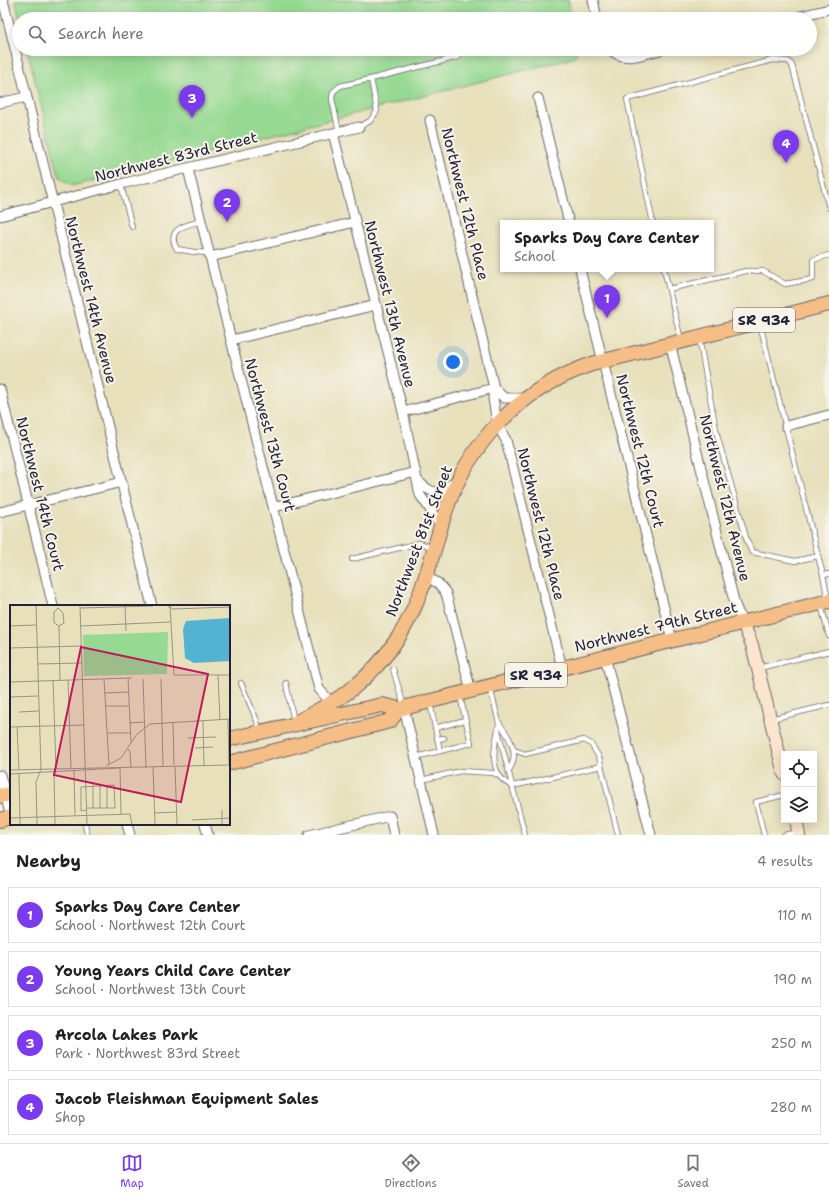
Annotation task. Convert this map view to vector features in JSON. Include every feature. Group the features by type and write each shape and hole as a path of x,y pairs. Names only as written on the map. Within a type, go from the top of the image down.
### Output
{"main road":[{"name":"Northwest 81st Street","path":"295,723 345,696 368,676 390,649 409,618 426,577 440,528 459,479 476,448 497,424 525,398 556,378 603,360 829,304"},
{"name":"Northwest 79th Street","path":"230,739 295,723 321,720 382,705 402,708 826,602"},
{"name":"Northwest 12th Avenue","path":"743,623 752,645 781,761"},
{"name":"Northwest 79th Street","path":"230,763 390,721 402,708"},
{"path":"0,820 10,817"}],"street":[{"name":"Northwest 14th Avenue","path":"3,0 12,38"},
{"path":"593,0 596,12"},
{"path":"817,12 829,9"},
{"name":"Northwest 14th Avenue","path":"16,56 152,605"},
{"path":"621,56 625,58 634,56"},
{"path":"0,103 26,97"},
{"path":"538,98 568,220"},
{"name":"Northwest 12th Place","path":"430,120 494,388 497,424 506,440 562,668"},
{"name":"Northwest 83rd Street","path":"0,216 360,127"},
{"name":"Northwest 13th Avenue","path":"336,132 355,222 403,412 420,495 432,512 440,528"},
{"name":"Northwest 13th Court","path":"188,169 320,689 332,704"},
{"path":"210,255 355,222"},
{"name":"Northwest 12th Court","path":"581,272 672,640"},
{"path":"231,340 376,305"},
{"name":"Northwest 12th Avenue","path":"675,342 735,605 743,623"},
{"path":"403,412 494,388 504,398 525,398"},
{"name":"Northwest 14th Court","path":"0,389 53,605"},
{"path":"786,426 825,416"},
{"path":"274,507 416,472"},
{"path":"418,481 427,490 437,492 459,479"},
{"path":"0,512 122,482"},
{"path":"426,577 441,585 446,593 465,692"},
{"path":"605,657 651,835"},
{"path":"402,708 416,757 434,835"},
{"path":"0,775 10,813"},
{"path":"309,835 345,831 390,816 394,835"},
{"path":"127,825 130,835"},
{"path":"205,825 208,835"}],"lane":[{"path":"336,132 332,99 333,92 340,86 458,57"},
{"path":"652,220 627,99 772,60 788,61 792,65 829,208"},
{"path":"360,127 370,121 377,111 371,79"},
{"path":"121,185 132,227"},
{"path":"201,221 183,227 175,232 172,237 177,249 210,255"},
{"path":"669,289 746,271 762,271 785,284 813,278 813,260 829,255"},
{"path":"665,272 669,289 675,342"},
{"path":"759,321 823,575 829,636"},
{"path":"699,336 717,435 747,541 752,552 794,561 818,556"},
{"path":"352,559 420,543 435,549"},
{"path":"823,575 829,574"},
{"path":"758,668 829,651"},
{"path":"393,669 402,708"},
{"path":"241,683 245,696 257,721 259,732"},
{"path":"286,683 295,723"},
{"path":"490,686 499,723 494,757 498,775"},
{"path":"416,757 471,743 466,732 465,692"},
{"path":"429,701 440,751"},
{"path":"771,719 829,705"},
{"path":"435,728 465,720"},
{"path":"499,723 506,732 514,750 513,764 509,770"},
{"path":"498,730 525,835"},
{"path":"437,739 444,738"},
{"path":"514,750 525,754 584,740 591,744 595,749 601,766 618,835"},
{"path":"421,780 461,771 493,772 504,782 513,786 601,766"},
{"path":"764,835 756,802 781,796"},
{"path":"85,825 87,834"},
{"path":"784,835 798,829"}],"green space":[{"path":"15,0 568,0 571,12 18,12"},
{"path":"29,56 574,56 573,58 72,186 59,177"}],"place":[{"name":"Arcola Lakes Park","path":"192,118"},
{"name":"Jacob Fleishman Equipment Sales","path":"786,163"},
{"name":"Young Years Child Care Center","path":"227,222"},
{"name":"Sparks Day Care Center","path":"607,318"}]}
